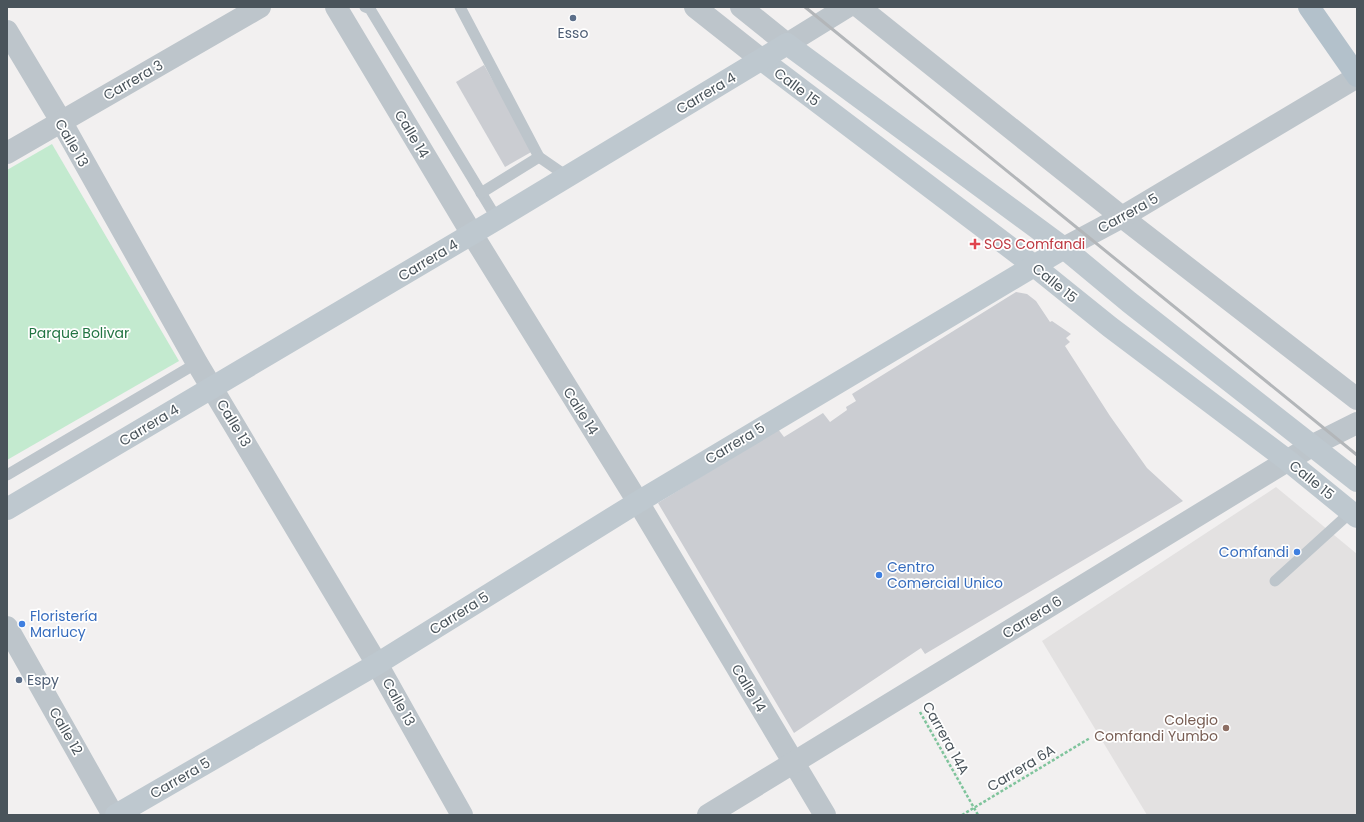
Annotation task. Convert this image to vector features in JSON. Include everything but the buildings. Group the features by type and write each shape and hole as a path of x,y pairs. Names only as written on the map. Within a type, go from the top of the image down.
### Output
{"main road":[{"path":"1309,7 1357,76"},
{"name":"Carrera 4","path":"7,509 568,177 787,44"},
{"name":"Calle 15","path":"787,44 1064,248 1129,302 1357,481"},
{"name":"Calle 15","path":"762,60 1034,265 1110,326 1287,460 1354,514"},
{"name":"Carrera 5","path":"115,815 377,664 638,502 1064,248"}],"street":[{"name":"Carrera 3","path":"7,153 60,121 260,7"},
{"name":"Calle 14","path":"336,7 472,234 638,502 826,815"},
{"name":"Calle 15","path":"695,7 762,60"},
{"name":"Calle 15","path":"741,7 787,44"},
{"name":"Carrera 4","path":"787,44 847,7"},
{"path":"859,7 1122,217 1357,399"},
{"name":"Calle 13","path":"7,31 60,121 197,363 377,664 462,815"},
{"name":"Carrera 5","path":"1064,248 1122,217 1357,76"},
{"name":"Carrera 6","path":"708,815 1287,460 1357,422"},
{"name":"Calle 12","path":"7,627 115,815"}],"lane":[{"path":"460,7 539,157 568,177"},
{"path":"370,8 497,219"},
{"path":"481,193 539,157"},
{"path":"7,475 197,363"},
{"path":"1275,581 1354,514"}],"path":[{"name":"Carrera 14A","path":"909,692 978,815"},
{"name":"Carrera 6A","path":"962,815 1090,738"}],"shaded area":[{"name":"Colegio Comfandi Yumbo","path":"1276,487 1357,554 1357,815 1147,815 1042,641"}],"green space":[{"name":"Parque Bolivar","path":"52,144 179,361 7,460 7,170"}],"railway":[{"path":"805,7 1357,455"}],"place":[{"name":"Esso","path":"573,18"},
{"name":"SOS Comfandi","path":"975,244"},
{"name":"Comfandi","path":"1297,552"},
{"name":"Centro Comercial Unico","path":"879,575"},
{"name":"Floristería Marlucy","path":"22,624"},
{"name":"Espy","path":"19,680"},
{"name":"Colegio Comfandi Yumbo","path":"1226,728"}]}
